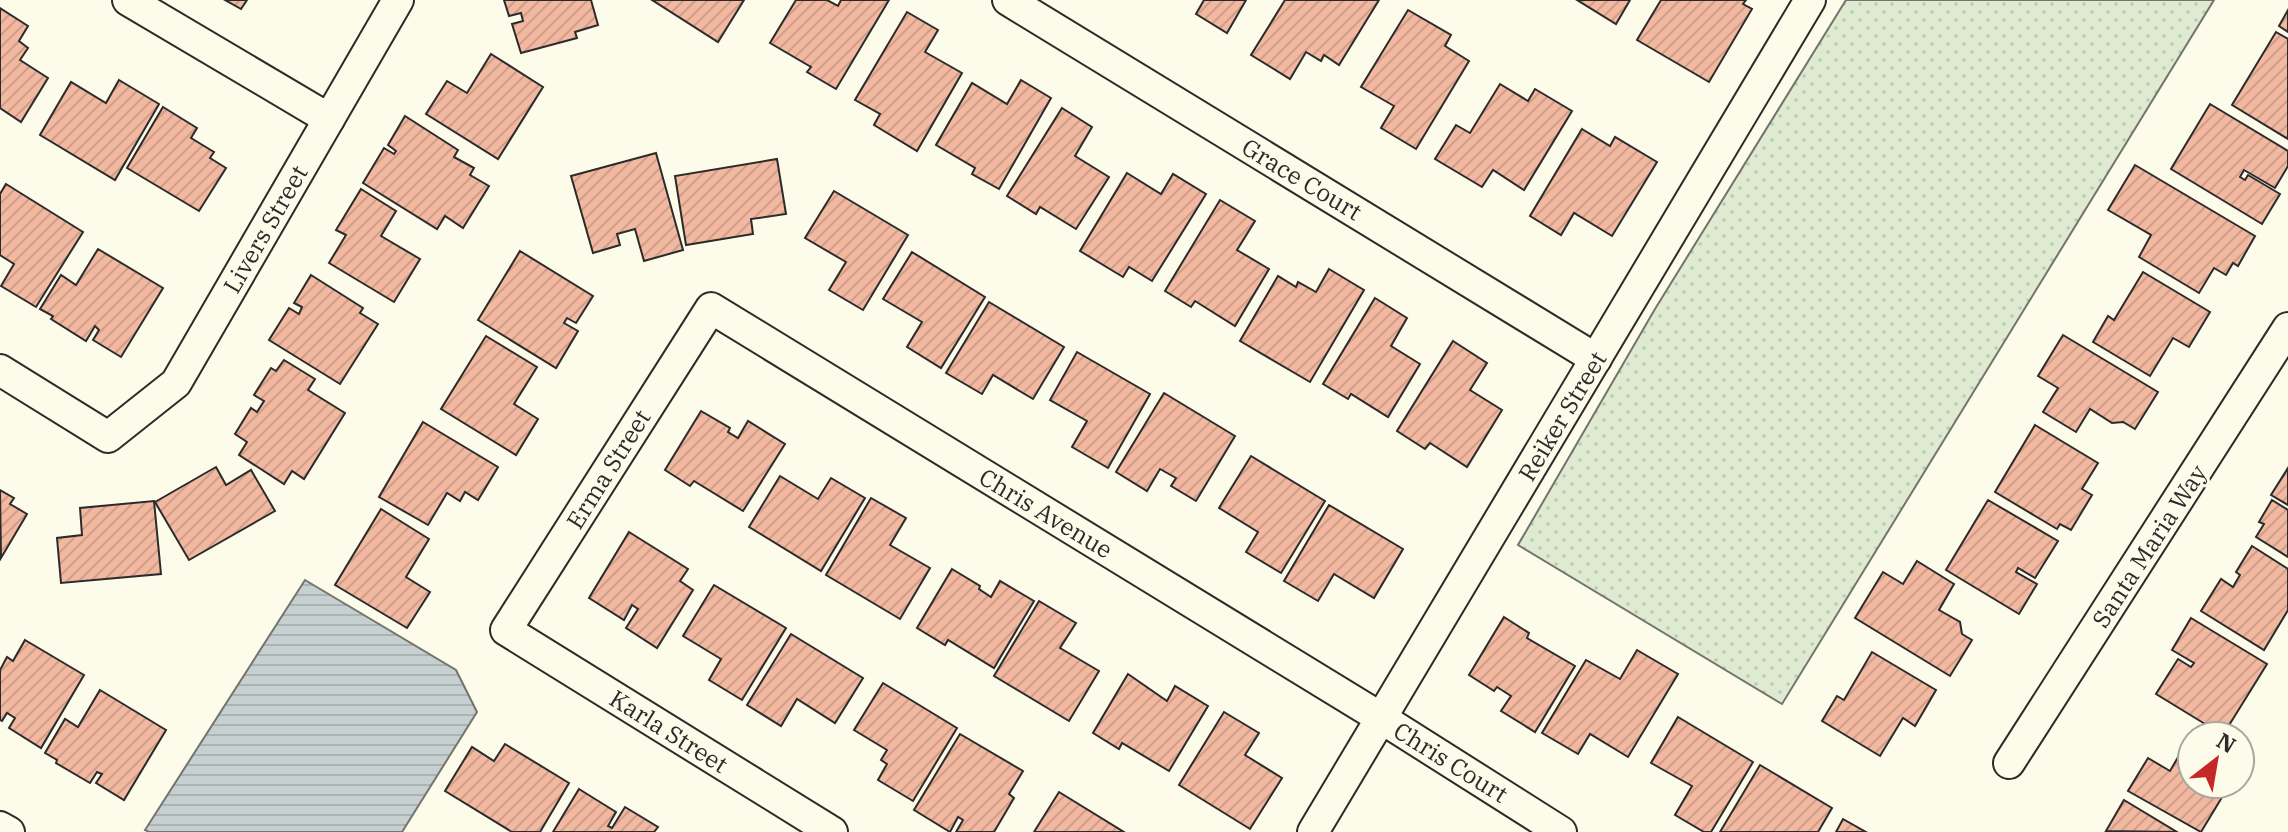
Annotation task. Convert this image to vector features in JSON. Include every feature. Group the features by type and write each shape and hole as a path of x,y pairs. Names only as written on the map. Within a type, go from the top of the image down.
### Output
{"street":[{"path":"128,0 329,119"},
{"name":"Livers Street","path":"0,370 108,437 176,383 398,0"},
{"name":"Grace Court","path":"1008,0 1596,359"},
{"name":"Reiker Street","path":"1313,832 1810,0"},
{"name":"Erma Street","path":"506,630 711,308"},
{"name":"Chris Avenue","path":"711,308 1381,718"},
{"name":"Santa Maria Way","path":"2009,763 2288,328"},
{"name":"Karla Street","path":"506,630 832,832"},
{"name":"Chris Court","path":"1381,718 1561,832"},
{"path":"0,827 9,832"}],"green space":[{"path":"1846,0 2214,0 1782,704 1518,545 1655,309"}],"shaded area":[{"path":"305,580 456,670 477,712 402,832 145,830"}],"building":[{"path":"225,0 247,0 241,9"},
{"path":"504,0 591,0 598,25 575,32 577,38 521,53 512,24 523,21 521,13 509,16"},
{"path":"652,0 744,0 718,42"},
{"path":"796,0 827,0 838,6 841,0 889,0 836,89 807,72 811,67 770,43"},
{"path":"1204,0 1246,0 1227,33 1196,14"},
{"path":"1285,0 1379,0 1339,65 1324,55 1321,61 1306,52 1290,79 1251,55"},
{"path":"1577,0 1630,0 1616,24"},
{"path":"1661,0 1746,0 1743,4 1752,9 1709,82 1637,40"},
{"path":"0,8 28,26 19,41 28,48 20,60 48,78 21,122 0,108"},
{"path":"1408,10 1451,35 1445,46 1469,61 1416,149 1381,128 1394,106 1361,87"},
{"path":"2288,10 2288,32 2279,26"},
{"path":"907,12 938,30 925,52 962,73 917,151 874,125 880,114 855,100"},
{"path":"2276,32 2288,39 2288,139 2232,105"},
{"path":"491,54 543,87 498,159 426,114 447,81 467,93"},
{"path":"119,80 159,104 115,180 40,135 71,82 106,103"},
{"path":"1021,80 1051,98 999,189 972,174 975,168 936,145 972,83 1007,104"},
{"path":"1500,84 1528,101 1535,89 1572,111 1524,190 1493,170 1482,187 1435,159 1456,125 1470,133"},
{"path":"2210,104 2288,151 2288,166 2275,188 2244,170 2240,177 2245,180 2248,175 2280,194 2262,224 2171,169"},
{"path":"163,107 197,128 191,138 214,152 210,158 226,168 199,211 127,168"},
{"path":"1062,108 1092,127 1075,156 1109,177 1076,229 1040,207 1036,214 1007,196"},
{"path":"405,116 458,150 454,157 474,168 470,175 489,186 463,228 445,216 437,229 363,183 384,148 394,154 396,151 388,145"},
{"path":"1582,129 1610,146 1615,137 1657,162 1612,236 1574,213 1561,235 1530,216"},
{"path":"656,153 683,250 644,261 635,229 617,234 620,245 593,253 571,176"},
{"path":"777,159 786,214 751,219 753,234 686,245 675,176"},
{"path":"2135,165 2255,236 2238,266 2233,263 2226,275 2214,268 2199,293 2139,257 2151,235 2108,210"},
{"path":"1127,173 1161,194 1173,174 1206,194 1152,281 1129,267 1123,277 1080,251"},
{"path":"6,184 83,232 36,307 1,286 14,264 0,255 0,194"},
{"path":"361,189 396,211 381,236 420,259 394,302 329,263 346,235 336,230"},
{"path":"834,191 908,235 863,310 829,290 846,262 805,238"},
{"path":"1220,200 1255,221 1237,250 1269,269 1235,326 1195,301 1191,307 1165,291"},
{"path":"98,249 163,288 121,357 93,340 99,330 95,326 86,341 40,309 61,275 76,285"},
{"path":"520,251 593,296 576,323 567,318 564,323 578,331 556,368 478,320"},
{"path":"912,252 985,297 941,368 907,347 922,322 883,299"},
{"path":"1329,269 1364,290 1310,382 1240,341 1278,276 1296,287 1298,282 1316,292"},
{"path":"2143,272 2210,312 2189,347 2173,338 2150,376 2093,342 2108,316 2114,320"},
{"path":"311,275 363,308 360,313 378,324 340,384 269,340 289,308 299,314 302,307 294,303"},
{"path":"1375,298 1407,318 1391,346 1420,364 1388,417 1351,394 1348,399 1323,384"},
{"path":"989,302 1064,347 1033,399 993,375 982,394 946,373"},
{"path":"2063,335 2158,392 2135,429 2123,422 2112,423 2090,409 2076,432 2043,412 2058,388 2038,376"},
{"path":"486,336 537,367 514,404 538,419 516,455 441,409"},
{"path":"1453,341 1487,363 1470,390 1502,410 1467,467 1430,443 1425,449 1397,431"},
{"path":"1077,352 1150,394 1108,468 1072,447 1087,421 1050,400"},
{"path":"284,360 315,379 308,390 345,413 304,479 292,471 284,484 239,455 247,442 235,434 251,408 257,412 264,401 254,395 271,368 276,371"},
{"path":"1164,393 1235,436 1196,501 1171,486 1176,478 1160,469 1147,491 1116,472"},
{"path":"701,411 730,428 728,432 738,438 748,421 785,444 743,511 694,481 690,486 665,470"},
{"path":"423,422 498,467 478,500 465,492 460,501 447,493 428,525 379,497"},
{"path":"2035,425 2098,463 2082,489 2092,495 2071,530 2060,524 2057,529 1995,492"},
{"path":"1251,456 1325,501 1281,573 1246,552 1258,532 1219,508"},
{"path":"216,467 226,485 251,470 275,511 189,560 155,502"},
{"path":"2288,468 2288,505 2271,495"},
{"path":"780,476 818,499 831,478 865,498 821,571 749,527"},
{"path":"0,490 14,498 10,504 27,514 1,558"},
{"path":"871,498 906,518 890,545 930,568 900,619 826,575"},
{"path":"1988,500 2058,541 2035,578 2018,568 2016,572 2037,584 2019,614 1946,570"},
{"path":"2272,500 2288,510 2288,557 2256,537 2264,524 2259,522"},
{"path":"154,501 161,574 61,583 57,538 82,535 80,508"},
{"path":"1329,505 1403,549 1374,598 1334,574 1318,601 1284,581"},
{"path":"381,509 429,539 406,577 430,592 407,628 335,585"},
{"path":"629,532 688,569 680,581 693,590 657,648 626,628 638,609 632,605 624,620 589,598"},
{"path":"2252,546 2288,569 2288,610 2264,650 2201,611 2221,579 2233,587 2240,575 2236,572"},
{"path":"1917,561 1954,584 1939,610 1960,622 1962,634 1972,640 1950,676 1855,618 1883,572 1903,584"},
{"path":"952,569 980,586 979,589 991,597 1000,581 1034,601 994,668 948,640 945,645 917,628"},
{"path":"714,585 786,628 742,700 709,680 721,659 683,636"},
{"path":"1039,601 1076,623 1060,648 1099,671 1069,721 994,676"},
{"path":"1504,617 1529,633 1527,638 1575,666 1535,732 1501,711 1511,696 1497,687 1494,691 1469,675"},
{"path":"2191,618 2267,664 2232,720 2198,720 2156,694 2178,659 2191,667 2194,663 2172,650"},
{"path":"791,634 863,678 835,723 797,699 781,726 747,705"},
{"path":"25,640 84,675 41,748 9,728 15,718 7,713 0,720 0,670 7,657 13,661"},
{"path":"1637,650 1678,674 1628,757 1590,734 1578,754 1542,733 1586,660 1620,679"},
{"path":"1872,652 1936,690 1915,726 1903,718 1880,756 1822,721 1837,696 1844,700"},
{"path":"1128,674 1167,701 1175,686 1208,706 1169,771 1122,743 1119,749 1093,733"},
{"path":"883,683 957,728 913,801 878,780 887,764 881,760 887,750 854,730"},
{"path":"100,690 166,730 124,800 96,783 102,774 97,772 90,783 45,753 65,719 78,727"},
{"path":"1224,712 1259,733 1245,755 1282,778 1250,829 1179,785"},
{"path":"1678,717 1753,762 1711,832 1704,832 1675,815 1692,786 1651,763"},
{"path":"960,734 1023,771 1009,794 1014,798 994,832 956,832 963,820 958,817 950,832 914,810"},
{"path":"505,744 569,783 540,832 512,832 445,791 472,747 494,761"},
{"path":"2148,758 2170,771 2176,761 2176,800 2220,800 2201,832 2128,791"},
{"path":"1760,765 1832,808 1818,832 1720,832"},
{"path":"579,789 616,812 608,826 612,828 625,807 658,827 654,832 553,832"},
{"path":"1059,792 1124,832 1034,832"},
{"path":"2124,800 2177,832 2106,831"},
{"path":"1843,819 1866,832 1836,832"}]}
